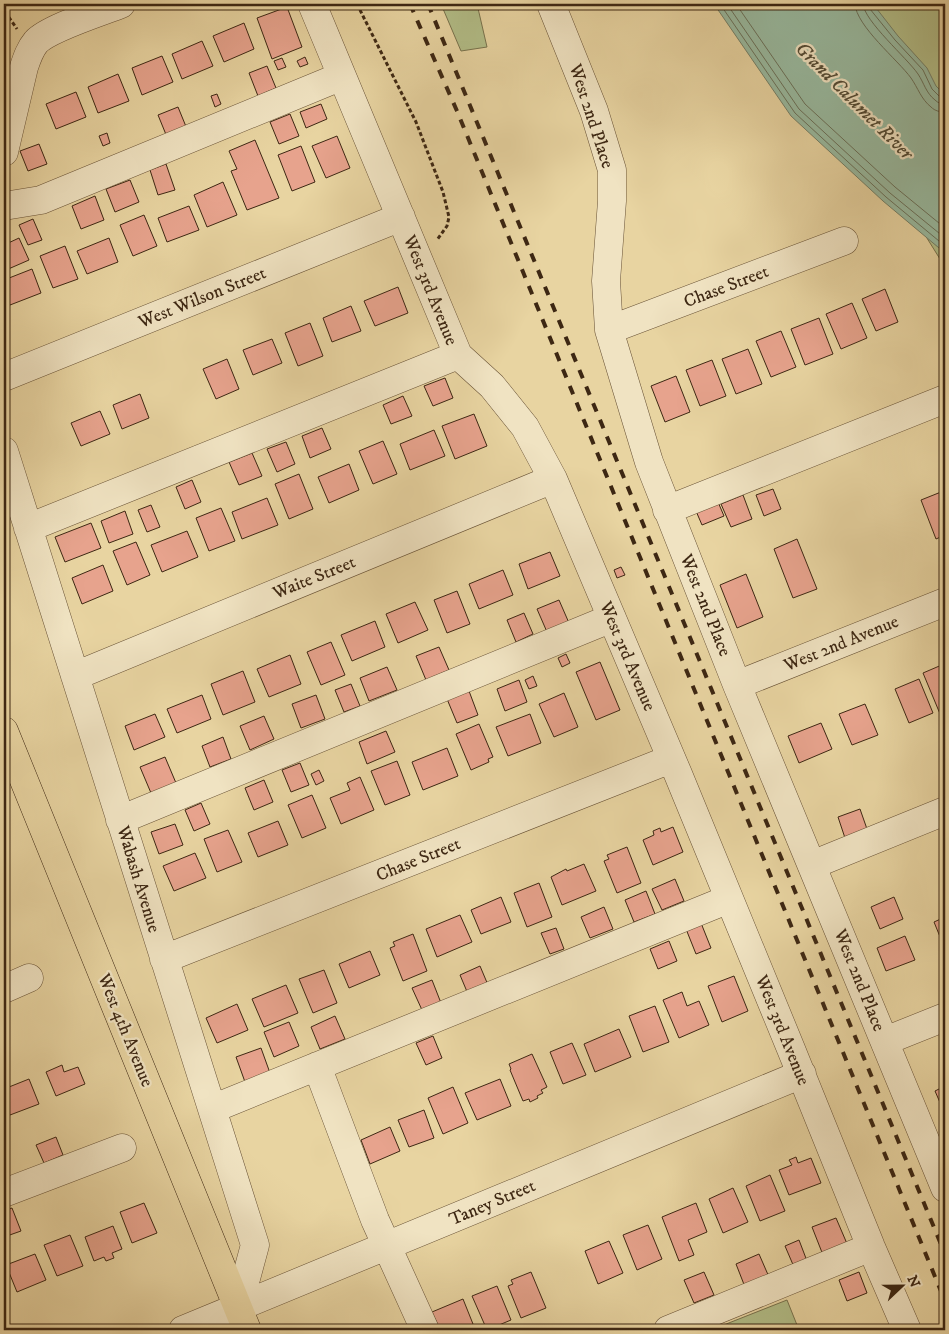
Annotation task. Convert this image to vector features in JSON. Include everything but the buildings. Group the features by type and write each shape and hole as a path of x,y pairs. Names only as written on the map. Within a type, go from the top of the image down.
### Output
{"main road":[{"name":"West 4th Avenue","path":"4,731 242,1319"}],"street":[{"path":"4,152 24,67 35,44 43,36 121,4"},
{"name":"West 3rd Avenue","path":"312,4 458,355 492,386 525,427 553,479 730,899 871,1247 907,1330"},
{"name":"West 2nd Place","path":"551,4 594,111 612,170 612,201 606,282 609,330 634,415 667,510 737,685 945,1188"},
{"path":"4,206 41,200 342,76"},
{"name":"West Wilson Street","path":"4,377 401,217"},
{"name":"Chase Street","path":"609,330 844,241"},
{"path":"28,528 458,355"},
{"path":"667,510 945,399"},
{"name":"Wabash Avenue","path":"4,451 254,1245 242,1319"},
{"name":"Waite Street","path":"75,676 553,479"},
{"name":"West 2nd Avenue","path":"737,685 945,602"},
{"path":"120,820 612,618"},
{"name":"Chase Street","path":"164,959 671,759"},
{"path":"812,866 945,811"},
{"path":"212,1109 730,899"},
{"path":"4,989 29,978"},
{"path":"885,1041 945,1016"},
{"path":"317,1066 375,1219 425,1330"},
{"name":"Taney Street","path":"182,1330 242,1319 388,1246 802,1074"},
{"path":"4,1193 122,1148"},
{"path":"668,1330 871,1247"}],"path":[{"path":"357,4 416,122 448,209 447,226 427,252 418,257"}],"shaded area":[{"path":"441,4 477,4 487,47 461,51"},
{"path":"861,4 945,4 945,102"},
{"path":"925,235 945,253 945,267"},
{"path":"787,1300 799,1330 711,1330"}],"water":[{"name":"Grand Calumet River","path":"714,4 873,4 898,36 927,68 936,86 945,95 945,253 883,201 791,116"}],"railway":[{"path":"410,4 457,111 945,1301"},
{"path":"428,4 945,1254"}]}
